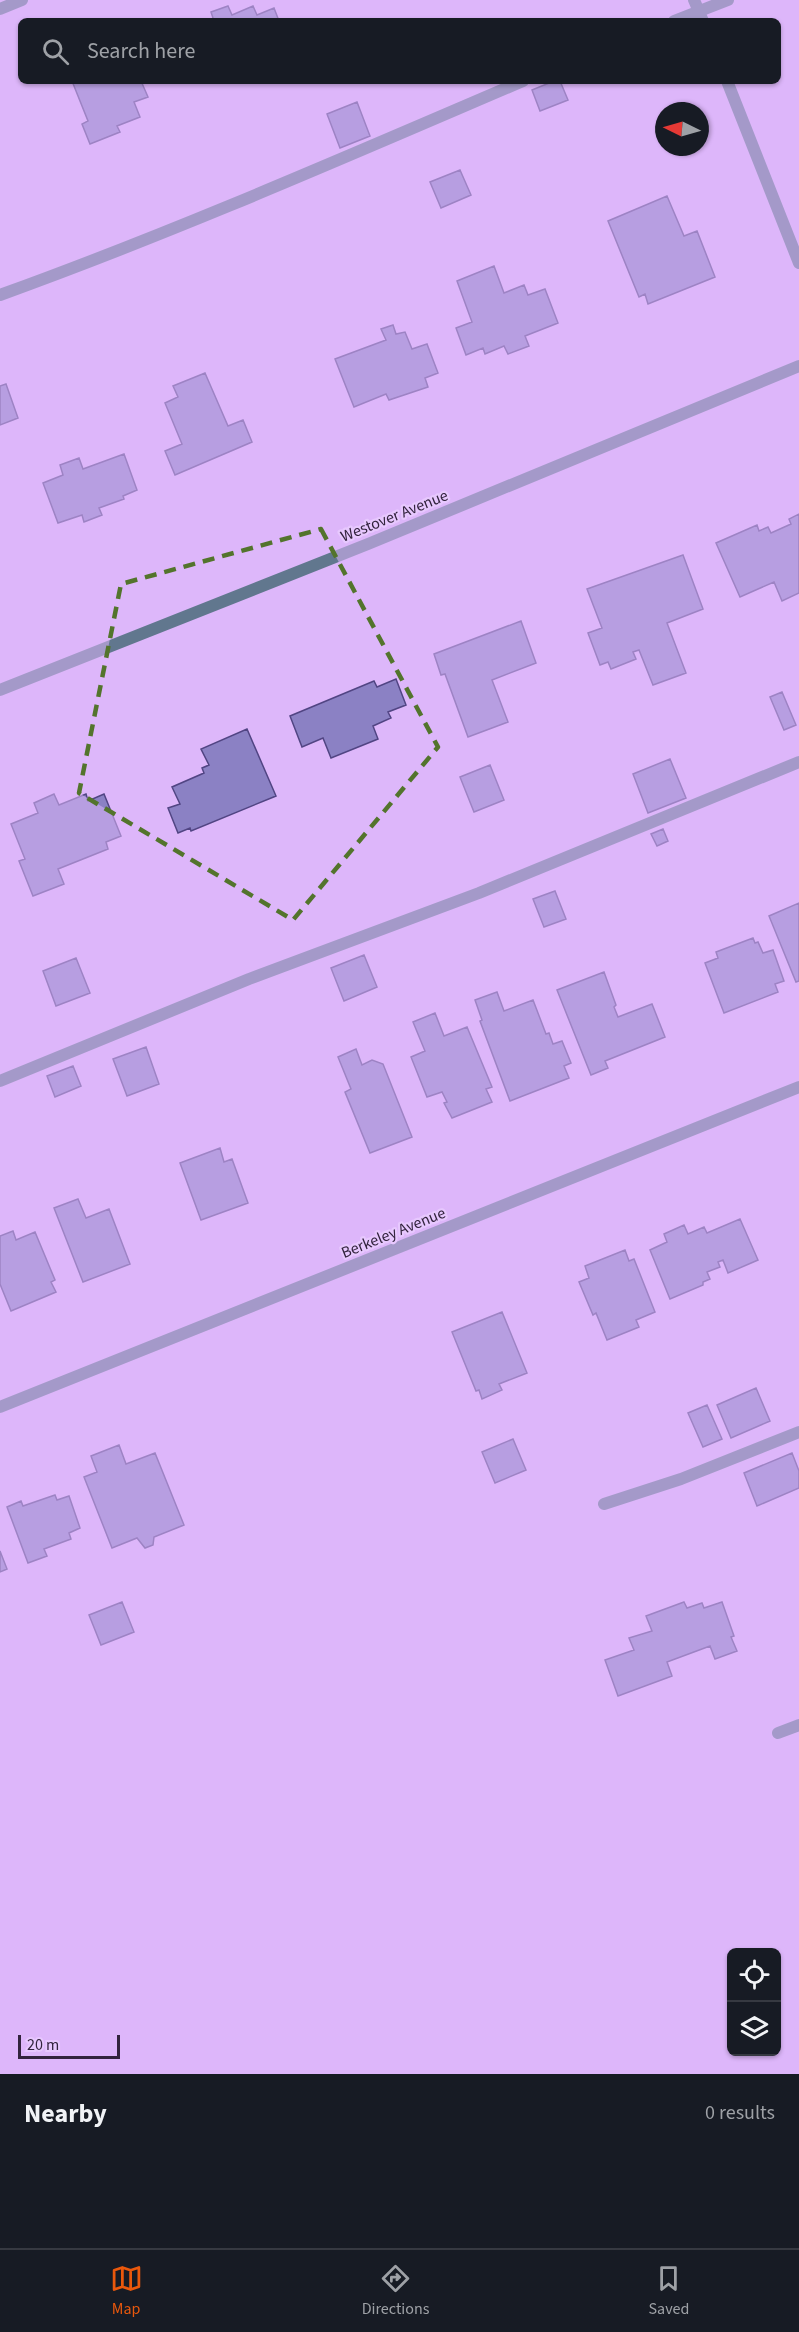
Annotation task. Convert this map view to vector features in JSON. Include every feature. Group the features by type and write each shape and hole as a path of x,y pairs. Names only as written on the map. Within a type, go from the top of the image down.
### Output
{"street":[{"path":"0,9 22,0"},
{"path":"682,18 728,0"},
{"path":"0,295 66,271 277,186 517,84"},
{"path":"728,84 799,263"},
{"name":"Westover Avenue","path":"0,690 368,544 799,366"},
{"path":"0,1081 249,979 479,892 799,762"},
{"name":"Berkeley Avenue","path":"0,1407 799,1087"},
{"path":"604,1504 681,1479 799,1432"},
{"path":"778,1733 799,1725"}],"highlighted area":[{"path":"321,529 438,747 293,920 79,793 121,584"}],"building":[{"path":"228,6 232,15 253,6 257,15 274,8 278,18 213,18 211,12"},
{"path":"73,84 142,84 148,97 134,102 140,117 117,126 120,132 90,144 82,124 88,121"},
{"path":"547,84 561,84 568,100 540,111 532,90"},
{"path":"357,102 370,136 340,148 327,114"},
{"path":"460,170 471,195 441,208 430,182"},
{"path":"667,196 684,236 697,231 715,277 648,304 645,294 639,297 608,221"},
{"path":"494,266 504,293 524,285 528,295 545,289 558,323 525,336 529,346 508,354 504,346 485,354 483,348 466,355 456,328 472,322 457,281"},
{"path":"393,325 396,334 405,332 412,349 427,344 438,373 425,378 428,387 389,400 386,394 354,407 335,359 386,340 381,329"},
{"path":"205,373 228,426 243,420 252,442 175,475 165,451 182,444 165,403 178,397 173,386"},
{"path":"6,384 18,418 0,425 0,386"},
{"path":"124,454 137,490 123,496 124,499 99,508 102,515 84,522 82,515 58,523 43,483 63,475 60,465 79,458 83,469"},
{"path":"799,514 799,593 782,601 774,582 740,597 716,543 757,525 759,531 768,527 771,533 791,524 789,519"},
{"path":"683,555 703,609 667,623 686,673 653,685 639,650 633,652 636,659 611,669 608,662 600,665 588,633 602,628 587,589"},
{"path":"521,621 536,663 492,680 508,722 468,737 445,674 441,675 434,654"},
{"path":"396,679 406,705 388,712 391,718 373,726 378,739 331,758 323,738 302,747 290,716 374,681 377,687"},
{"path":"782,692 796,725 784,730 770,697"},
{"path":"247,729 276,796 191,831 190,828 178,833 168,808 180,804 172,787 204,773 202,768 209,765 201,749"},
{"path":"670,759 686,798 648,813 633,774"},
{"path":"490,765 504,800 474,812 460,777"},
{"path":"54,794 59,805 86,794 88,801 104,794 121,836 106,842 108,849 58,869 64,884 33,896 19,861 25,859 11,824 38,813 34,803"},
{"path":"663,829 668,841 657,846 651,834"},
{"path":"555,891 566,919 544,927 533,899"},
{"path":"799,903 799,981 796,982 769,916"},
{"path":"753,938 755,943 758,942 763,953 773,950 784,981 775,984 778,992 724,1013 705,963 718,958 716,952"},
{"path":"364,955 377,987 344,1001 331,968"},
{"path":"76,958 90,993 56,1006 43,971"},
{"path":"604,972 618,1017 652,1004 665,1037 605,1061 608,1068 591,1075 557,990"},
{"path":"497,992 504,1011 533,1000 546,1034 549,1033 553,1044 562,1041 571,1063 564,1066 569,1078 510,1101 480,1021 482,1020 475,1000"},
{"path":"435,1013 444,1036 467,1027 492,1087 486,1089 492,1102 452,1118 444,1103 447,1102 442,1092 427,1097 411,1057 425,1051 413,1022"},
{"path":"146,1047 159,1084 127,1096 113,1059"},
{"path":"356,1049 362,1065 372,1060 383,1064 412,1137 370,1153 345,1092 351,1089 338,1057"},
{"path":"73,1066 81,1086 55,1097 47,1076"},
{"path":"220,1148 224,1162 232,1159 248,1203 201,1220 180,1163"},
{"path":"78,1199 86,1218 109,1209 130,1264 83,1282 54,1208"},
{"path":"740,1219 758,1260 728,1273 723,1260 718,1262 720,1267 707,1272 710,1279 703,1282 703,1285 670,1299 650,1250 667,1242 664,1234 684,1225 688,1234 704,1227 707,1233"},
{"path":"13,1231 16,1240 35,1232 55,1280 51,1282 56,1292 11,1311 0,1284 0,1236"},
{"path":"625,1250 629,1261 634,1259 655,1312 636,1320 639,1327 607,1340 596,1313 593,1315 579,1282 589,1278 585,1266"},
{"path":"502,1312 527,1373 499,1384 502,1390 482,1399 479,1390 476,1391 452,1332"},
{"path":"756,1388 770,1421 731,1438 717,1405"},
{"path":"707,1405 722,1439 703,1447 688,1413"},
{"path":"513,1439 526,1470 495,1483 482,1452"},
{"path":"119,1445 126,1464 155,1453 184,1525 154,1537 153,1545 145,1548 137,1538 112,1548 84,1477 97,1472 91,1456"},
{"path":"792,1453 799,1471 799,1488 757,1506 744,1473"},
{"path":"55,1495 57,1500 69,1496 80,1528 69,1533 71,1539 44,1549 47,1556 28,1563 7,1507 21,1501 23,1506"},
{"path":"0,1551 7,1569 0,1572"},
{"path":"122,1602 134,1632 101,1645 89,1615"},
{"path":"684,1602 687,1608 702,1603 704,1608 722,1602 737,1651 715,1659 710,1646 667,1662 672,1676 618,1696 605,1660 634,1650 629,1638 652,1631 646,1616"}]}
